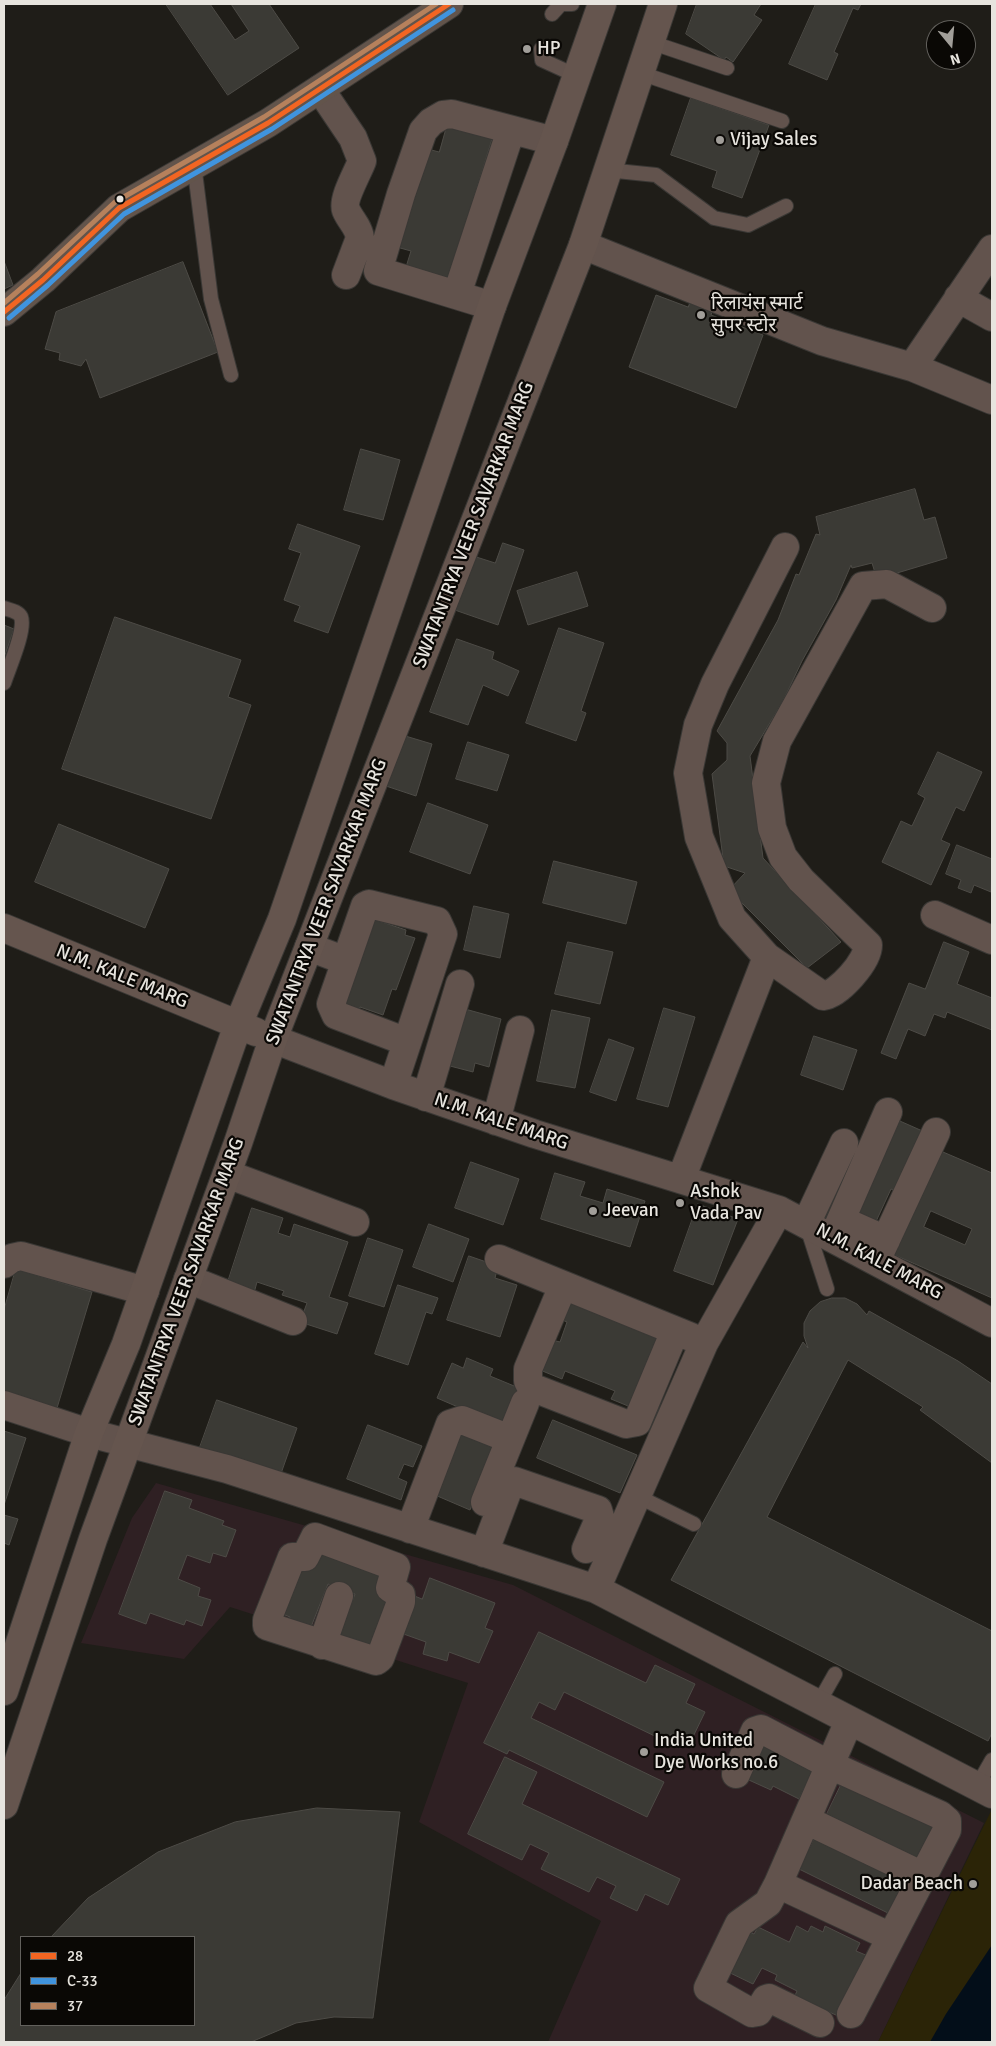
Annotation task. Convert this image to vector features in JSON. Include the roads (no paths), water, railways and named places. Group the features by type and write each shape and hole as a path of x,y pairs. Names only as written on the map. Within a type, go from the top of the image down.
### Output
{"main road":[{"path":"4,312 43,280 119,208 268,123 449,4"},
{"name":"SWATANTRYA VEER SAVARKAR MARG","path":"4,1691 88,1433 126,1344 238,1025 282,919 492,306 554,142 602,4"},
{"name":"SWATANTRYA VEER SAVARKAR MARG","path":"4,1805 127,1442 227,1174 273,1039 583,245 663,4"},
{"name":"N.M. KALE MARG","path":"4,928 273,1039"}],"street":[{"path":"320,89 353,138 362,161 345,203 345,208 360,232 360,238 349,269 378,271 492,306"},
{"path":"378,271 401,194 423,131 431,122 443,115 452,114 554,142"},
{"path":"457,294 512,130"},
{"path":"583,245 822,340 912,367 992,400"},
{"path":"912,367 992,249"},
{"path":"958,298 992,317"},
{"path":"785,547 715,684 698,725 688,773 699,837 732,918 766,957 823,996 830,995 840,988 868,953 868,945 801,880 784,857 772,828 766,783 777,741 863,586 887,584 932,608"},
{"path":"393,1085 443,934 441,926 437,921 369,904 365,906 331,1004 334,1013 407,1042"},
{"path":"935,915 992,940"},
{"path":"309,948 346,961"},
{"path":"681,1179 766,957"},
{"path":"426,1097 460,984"},
{"path":"496,1120 505,1069 520,1030"},
{"name":"N.M. KALE MARG","path":"273,1039 426,1097 779,1210 806,1224 837,1229 881,1250 991,1319"},
{"path":"837,1229 888,1112"},
{"path":"881,1250 936,1132"},
{"path":"806,1224 844,1143"},
{"path":"227,1174 355,1222"},
{"path":"596,1589 704,1343 779,1210"},
{"path":"4,1264 12,1258 22,1256 145,1292"},
{"path":"499,1259 704,1343"},
{"path":"188,1279 293,1321"},
{"path":"563,1286 528,1369 528,1381 531,1387 626,1424 634,1424 637,1422 675,1331"},
{"path":"476,1550 510,1439 525,1403"},
{"path":"4,1405 88,1433 227,1469 596,1589 985,1790"},
{"path":"410,1529 450,1424 462,1420 510,1439"},
{"path":"476,1550 514,1481 598,1510 600,1517 586,1549"},
{"path":"355,1551 368,1515"},
{"path":"317,1537 394,1566 396,1569 390,1588 401,1595 401,1602 380,1658 376,1661 322,1645 269,1628 267,1620 292,1557 305,1558 314,1538 317,1537"},
{"path":"322,1645 339,1596"},
{"path":"820,2024 769,1998 766,1999 758,2012 752,2013 712,1992 708,1988 740,1924 768,1903 849,1721"},
{"path":"736,1774 754,1733 758,1729 830,1765 945,1818 948,1826 947,1830 852,2014"},
{"path":"806,1820 923,1876"},
{"path":"778,1884 891,1937"}],"lane":[{"path":"552,14 561,4 572,4"},
{"path":"583,4 602,4"},
{"path":"650,42 727,68"},
{"path":"541,49 542,60 577,76"},
{"path":"640,73 782,121"},
{"path":"194,164 211,299 231,375"},
{"path":"607,170 656,175 714,218 748,225 786,206"},
{"path":"4,608 18,613 21,617 22,628 4,683"},
{"path":"806,1224 827,1289"},
{"path":"637,1496 694,1524"},
{"path":"818,1704 835,1674"},
{"path":"985,1790 992,1760"}],"place":[{"name":"HP","path":"527,49"},
{"name":"Vijay Sales","path":"720,140"},
{"name":"रिलायंस स्मार्ट सुपर स्टोर","path":"701,315"},
{"name":"Ashok Vada Pav","path":"680,1203"},
{"name":"Jeevan","path":"593,1211"},
{"name":"India United Dye Works no.6","path":"644,1752"},
{"name":"Dadar Beach","path":"973,1884"}]}
